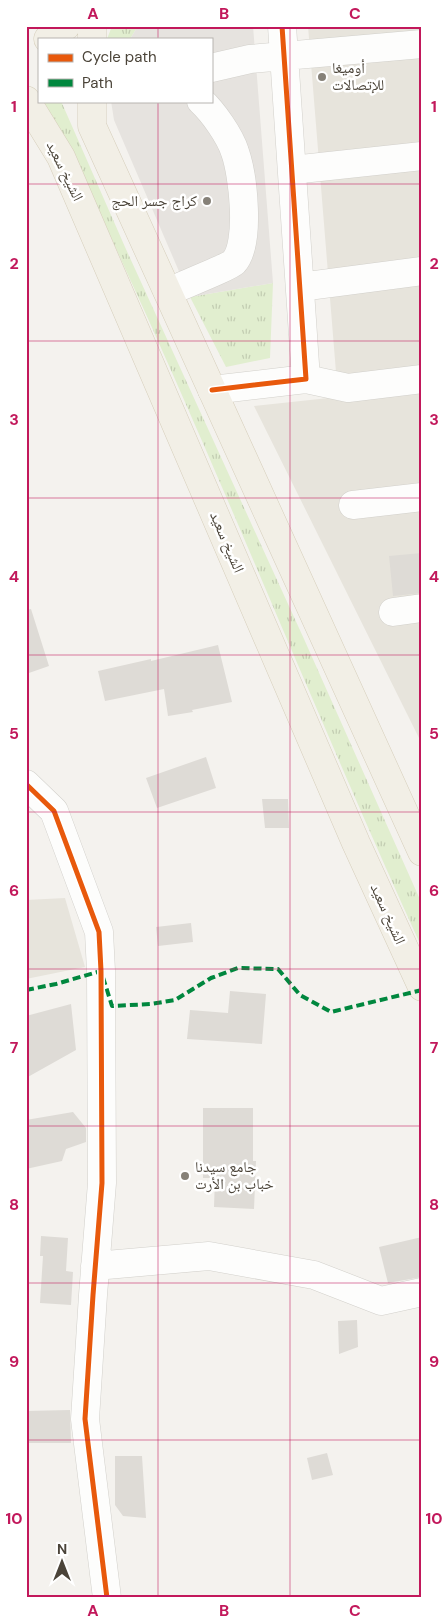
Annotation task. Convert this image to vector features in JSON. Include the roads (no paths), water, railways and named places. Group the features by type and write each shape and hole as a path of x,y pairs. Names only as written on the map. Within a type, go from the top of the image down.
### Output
{"main road":[{"path":"49,38 66,26"},
{"path":"26,49 38,43"},
{"name":"الشيخ سعيد","path":"26,100 61,157 352,834 422,987"},
{"path":"92,102 92,126 422,852"}],"street":[{"path":"282,26 306,379"},
{"path":"212,68 250,59 422,44"},
{"path":"168,292 234,262 241,248 244,223 243,190 235,151 212,112 202,102"},
{"path":"292,170 422,156"},
{"path":"300,287 422,272"},
{"path":"212,390 306,379 348,388 422,379"},
{"path":"353,505 422,497"},
{"path":"393,612 422,608"},
{"path":"26,784 54,811 99,932 102,981 102,1183 85,1419 107,1598"},
{"path":"95,1266 209,1256 314,1275 381,1301 422,1292"}],"place":[{"name":"أوميغا للإتصالات","path":"322,77"},
{"name":"كراج جسر الحج","path":"207,201"},
{"name":"جامع سيدنا خباب بن الأرت","path":"185,1176"}]}
